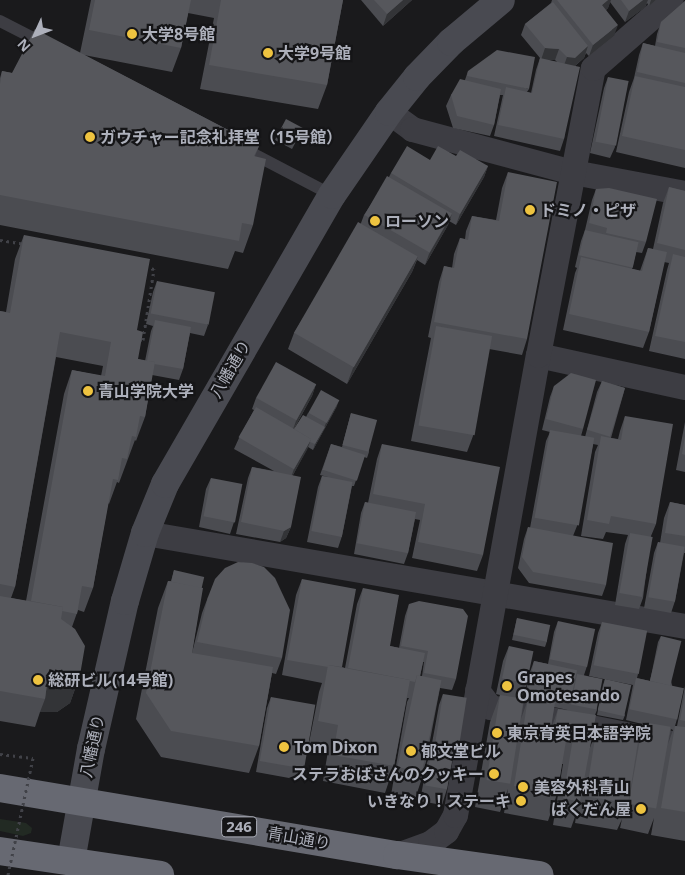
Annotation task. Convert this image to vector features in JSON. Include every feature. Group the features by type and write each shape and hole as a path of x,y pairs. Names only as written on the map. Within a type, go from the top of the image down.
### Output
{"highway":[{"name":"青山通り","path":"0,788 397,855 540,875"},
{"path":"0,851 160,875"}],"street":[{"name":"八幡通り","path":"71,861 80,802 125,601 145,533 165,484 332,195 389,112 430,63 501,0"},
{"path":"397,855 430,843 446,831 455,815 494,592 593,68 671,0"},
{"path":"389,112 412,129 573,172 685,193"},
{"path":"538,356 685,387"},
{"path":"145,533 685,626"},
{"path":"477,690 490,706 685,746"}],"lane":[{"path":"0,21 53,48"},
{"path":"228,140 332,195"}],"path":[{"path":"0,240 29,245"},
{"path":"132,338 143,340 154,269 135,265"},
{"path":"0,754 32,758 8,875"}],"shaded area":[{"path":"0,819 26,823 32,828 31,833 23,836 0,831"}],"building":[{"path":"95,0 191,0 181,48 89,30"},
{"name":"大学9号館","path":"221,0 343,0 327,85 209,65"},
{"path":"374,0 403,0 387,14"},
{"path":"557,0 608,0 602,5 618,25 593,45"},
{"path":"621,0 643,0 629,11"},
{"path":"685,1 685,48 657,42 661,22"},
{"path":"553,2 588,46 575,58 567,57 559,49 545,48 525,24"},
{"name":"ガウチャー記念礼拝堂（15号館）","path":"35,29 259,146 254,156 266,159 253,225 242,223 239,241 0,195 0,84 2,71 12,73"},
{"path":"643,43 685,53 685,83 637,72"},
{"path":"497,50 535,57 529,89 467,76 468,71"},
{"path":"540,58 580,67 564,139 498,125 506,87 532,93"},
{"path":"635,76 685,87 685,150 622,136"},
{"path":"608,77 629,81 616,146 595,142"},
{"path":"460,79 501,89 494,125 457,116 451,95"},
{"path":"286,119 303,128 295,143 278,134"},
{"path":"407,146 430,160 438,146 456,156 460,150 488,166 460,214 391,173"},
{"path":"508,172 557,182 527,339 434,322 444,266 454,268 460,238 468,240 472,216 499,221"},
{"path":"387,176 452,213 429,252 364,215"},
{"path":"669,187 685,191 685,250 657,243"},
{"path":"609,188 657,199 646,242 606,233 607,228 589,223 596,189"},
{"path":"358,222 418,256 354,367 294,333"},
{"path":"585,230 639,242 633,268 579,255"},
{"path":"24,235 150,259 137,330 143,332 138,359 155,362 145,417 140,416 136,437 132,436 127,459 122,458 118,480 113,479 93,588 82,586 77,614 62,611 63,607 31,601 72,370 105,376 111,342 60,332 15,587 0,584 0,311 10,313"},
{"path":"648,248 667,252 649,332 569,314 581,257 642,271"},
{"path":"673,254 685,257 685,342 655,336"},
{"path":"157,281 215,292 209,325 151,313"},
{"path":"155,320 191,327 183,369 147,361"},
{"path":"436,326 492,336 475,435 418,425"},
{"path":"276,362 316,384 296,420 256,398"},
{"path":"571,373 596,380 583,429 546,419 554,386"},
{"path":"602,381 625,388 610,437 587,430"},
{"path":"321,390 339,400 327,423 308,413"},
{"path":"256,407 311,439 294,469 238,437"},
{"path":"351,413 377,420 369,452 342,445"},
{"path":"303,415 325,427 315,444 310,442 311,439 294,429"},
{"path":"625,416 673,424 656,524 611,516 609,524 587,520 601,436 621,440"},
{"path":"550,430 594,438 579,525 535,518"},
{"path":"685,436 685,455 682,454"},
{"path":"331,444 365,455 357,481 323,470"},
{"path":"382,444 500,467 483,555 418,542 425,504 373,494"},
{"path":"252,467 301,477 291,527 284,531 241,522"},
{"path":"322,476 352,482 342,537 311,531"},
{"path":"211,478 242,484 235,522 204,516"},
{"path":"365,502 416,512 408,553 357,543"},
{"path":"670,502 685,505 685,536 665,533"},
{"path":"528,527 613,543 606,585 533,572 522,557"},
{"path":"630,533 653,537 642,597 619,593"},
{"path":"658,542 685,547 675,602 648,597"},
{"path":"238,562 252,563 264,567 275,578 290,610 282,658 197,642 208,597 215,579 225,568"},
{"path":"174,570 204,577 202,589 171,582"},
{"path":"302,579 356,589 342,667 328,665 328,667 287,660"},
{"path":"168,581 203,588 192,653 273,667 259,746 171,731 146,693"},
{"path":"363,588 399,595 390,646 425,653 420,676 417,675 415,682 348,668"},
{"path":"0,596 63,607 61,619 75,629 85,646 80,675 67,685 47,684 45,699 0,691"},
{"path":"419,601 463,609 468,616 456,679 424,673 428,651 401,646 409,604"},
{"path":"517,618 550,625 547,642 513,635"},
{"path":"558,621 595,629 587,667 550,659"},
{"path":"602,622 647,631 639,674 594,665"},
{"path":"661,636 681,641 670,686 650,681"},
{"path":"509,646 533,651 527,683 502,678"},
{"path":"534,661 577,670 571,699 528,690"},
{"path":"328,665 410,680 394,766 333,755 338,725 318,721"},
{"path":"577,674 603,679 597,709 571,704"},
{"name":"郁文堂ビル","path":"417,675 441,680 422,772 397,767"},
{"path":"636,678 684,688 677,719 629,709"},
{"path":"605,679 631,685 624,716 598,710"},
{"path":"443,694 467,698 458,750 435,746"},
{"path":"685,694 685,721 680,720"},
{"path":"500,695 524,699 510,784 487,780"},
{"path":"271,697 315,705 304,769 260,761"},
{"path":"528,698 555,703 549,738 566,741 557,794 514,786"},
{"path":"558,709 596,715 580,802 563,798 573,738 553,735"},
{"path":"643,722 671,727 656,809 629,804"},
{"path":"675,726 685,727 685,812 661,808"},
{"path":"596,732 638,739 628,803 586,796"},
{"path":"432,747 454,751 447,789 425,785"}],"place":[{"name":"大学8号館","path":"132,34"},
{"name":"大学9号館","path":"268,53"},
{"name":"ガウチャー記念礼拝堂（15号館）","path":"90,137"},
{"name":"ドミノ・ピザ","path":"530,210"},
{"name":"ローソン","path":"375,221"},
{"name":"青山学院大学","path":"88,391"},
{"name":"総研ビル(14号館)","path":"38,680"},
{"name":"Grapes Omotesando","path":"507,686"},
{"name":"東京育英日本語学院","path":"497,733"},
{"name":"Tom Dixon","path":"284,747"},
{"name":"郁文堂ビル","path":"411,751"},
{"name":"ステラおばさんのクッキー","path":"494,774"},
{"name":"美容外科青山","path":"523,787"},
{"name":"いきなり！ステーキ","path":"521,801"},
{"name":"ばくだん屋","path":"641,809"}]}
